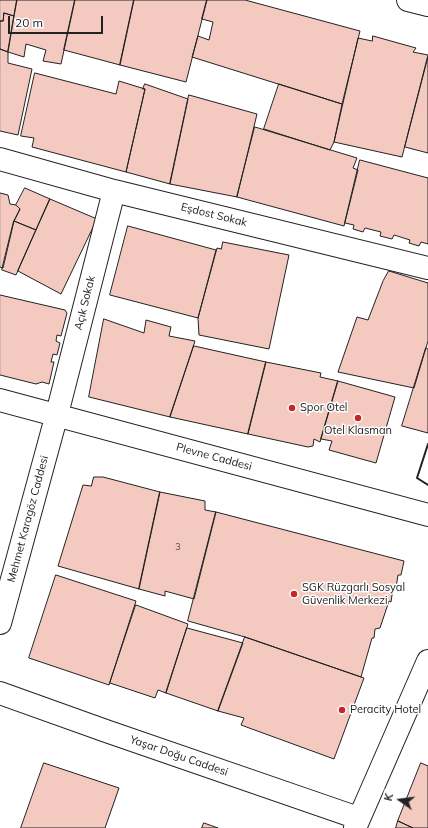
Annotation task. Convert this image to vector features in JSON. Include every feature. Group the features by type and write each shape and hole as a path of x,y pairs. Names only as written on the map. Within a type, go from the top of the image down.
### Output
{"street":[{"path":"408,0 428,5"},
{"name":"Eşdost Sokak","path":"0,159 114,191 428,268"},
{"name":"Açık Sokak","path":"57,414 114,191"},
{"name":"Plevne Caddesi","path":"0,400 57,414 428,515"},
{"name":"Mehmet Karagöz Caddesi","path":"0,623 57,414"},
{"path":"356,823 428,661"},
{"name":"Yaşar Doğu Caddesi","path":"0,693 356,823"}],"building":[{"path":"0,0 17,0 14,16 4,13 3,21 0,21"},
{"path":"17,0 75,0 61,64 43,61 46,50 26,44 24,57 8,52"},
{"path":"75,0 134,0 120,65 64,50"},
{"path":"134,0 207,0 186,82 120,65"},
{"path":"207,0 245,0 360,31 342,104 192,57 198,36 209,40 213,22 202,19"},
{"path":"4,13 14,16 8,52 0,49 0,21 3,21"},
{"path":"373,36 416,48 413,52 428,55 402,157 334,142 358,38 372,41"},
{"path":"0,49 8,52 8,63 32,69 18,135 0,131"},
{"path":"428,57 428,153 405,147"},
{"path":"35,73 116,94 119,81 145,89 126,172 32,147 34,138 21,136"},
{"path":"145,84 188,99 170,184 126,172"},
{"path":"279,84 342,104 334,142 330,150 264,129"},
{"path":"189,95 257,114 237,197 170,184"},
{"path":"255,127 357,158 353,168 358,170 344,226 237,197"},
{"path":"360,160 428,178 428,244 421,242 419,246 409,243 410,240 394,235 392,239 380,236 381,232 365,228 363,232 353,229 354,225 345,223"},
{"path":"25,188 50,199 36,230 14,221 20,209 16,205"},
{"path":"0,193 8,195 10,204 16,205 20,209 14,221 3,268 0,267"},
{"path":"50,199 97,219 61,294 18,271"},
{"path":"14,221 36,230 16,275 2,270"},
{"path":"128,226 216,250 198,318 110,295"},
{"path":"223,242 289,255 269,349 199,335 198,318 217,248 221,249"},
{"path":"389,271 428,283 428,341 414,388 338,372 357,317 368,320 383,281"},
{"path":"0,295 65,310 67,313 61,336 57,335 56,341 60,343 57,355 53,354 51,362 54,362 49,384 42,382 36,384 0,375"},
{"path":"104,319 144,333 146,320 171,327 169,336 195,341 170,417 89,397"},
{"path":"194,346 266,362 248,434 170,417"},
{"path":"426,348 428,349 428,433 402,426"},
{"name":"Spor Otel","path":"266,362 321,373 320,377 338,381 320,442 314,439 313,446 308,447 248,434"},
{"name":"Otel Klasman","path":"338,381 395,397 376,463 329,450 332,441 321,439"},
{"path":"94,477 103,477 160,492 139,589 58,566 83,485 91,486"},
{"path":"160,492 205,501 205,510 216,512 194,599 165,591 165,596 139,589"},
{"name":"SGK Rüzgarlı Sosyal Güvenlik Merkezi","path":"216,512 404,561 401,575 398,575 396,588 393,588 391,602 389,601 380,628 375,629 374,638 372,638 361,677 245,637 188,621"},
{"path":"56,575 136,601 109,685 29,658"},
{"path":"136,605 188,624 166,693 158,690 155,698 110,683"},
{"path":"187,628 243,643 218,711 166,693"},
{"path":"245,637 364,678 334,759 241,725 244,718 218,711"},
{"path":"44,763 119,788 105,828 21,828"},
{"path":"421,763 428,766 428,828 413,828 398,821"},
{"path":"398,821 413,828 396,828"},
{"path":"204,823 218,828 202,828"}],"wall":[{"path":"428,444 417,478 428,485"}],"place":[{"name":"Spor Otel","path":"292,408"},
{"name":"Otel Klasman","path":"358,418"},
{"name":"SGK Rüzgarlı Sosyal Güvenlik Merkezi","path":"294,594"},
{"name":"Peracity Hotel","path":"342,710"}]}
